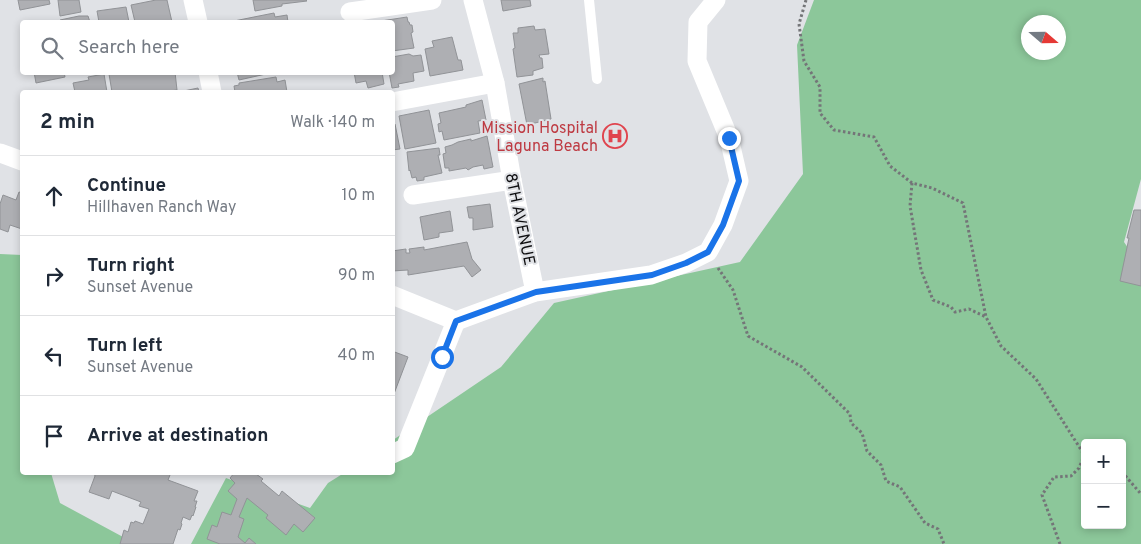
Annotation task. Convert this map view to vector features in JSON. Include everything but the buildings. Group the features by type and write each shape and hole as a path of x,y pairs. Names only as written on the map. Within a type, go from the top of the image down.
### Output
{"street":[{"path":"194,0 198,20"},
{"path":"350,12 432,0"},
{"name":"8TH AVENUE","path":"473,0 494,83 536,292"},
{"path":"395,296 456,321 536,292 652,275 686,263 708,252 723,225 739,181 729,138 697,61 698,22 716,0"},
{"path":"209,75 212,90"},
{"path":"395,101 494,83"},
{"path":"0,153 20,159"},
{"path":"413,195 512,180"},
{"path":"395,453 406,448 456,321"}],"lane":[{"path":"589,0 597,79"}],"path":[{"path":"806,0 799,24 800,33 804,61 820,87 820,113 834,130 874,137 890,166 912,183 932,188 963,203 986,317 1001,346 1036,379 1081,451"},
{"path":"912,183 910,206 921,270 933,300 950,307 954,312 969,310 986,317"},
{"path":"708,252 733,290 748,336 802,367 850,414 851,423 862,433 867,451 881,465 886,481 900,486 925,523 938,529 944,544"},
{"path":"1060,544 1042,495 1054,476 1071,476 1081,463"},
{"path":"1126,477 1141,494"}],"green space":[{"path":"814,0 1141,0 1141,179 1124,242 1141,267 1141,544 191,544 226,478 310,508 328,483 341,475 395,475 395,439 501,367 554,303 740,262 803,174 797,45"},
{"path":"0,254 20,255 20,475 52,475 60,503 136,544 0,544"}],"place":[{"name":"Mission Hospital Laguna Beach","path":"615,136"}],"route":[{"path":"442,357 456,321 536,292 652,275 686,263 708,252 723,225 739,181 729,138"}]}
